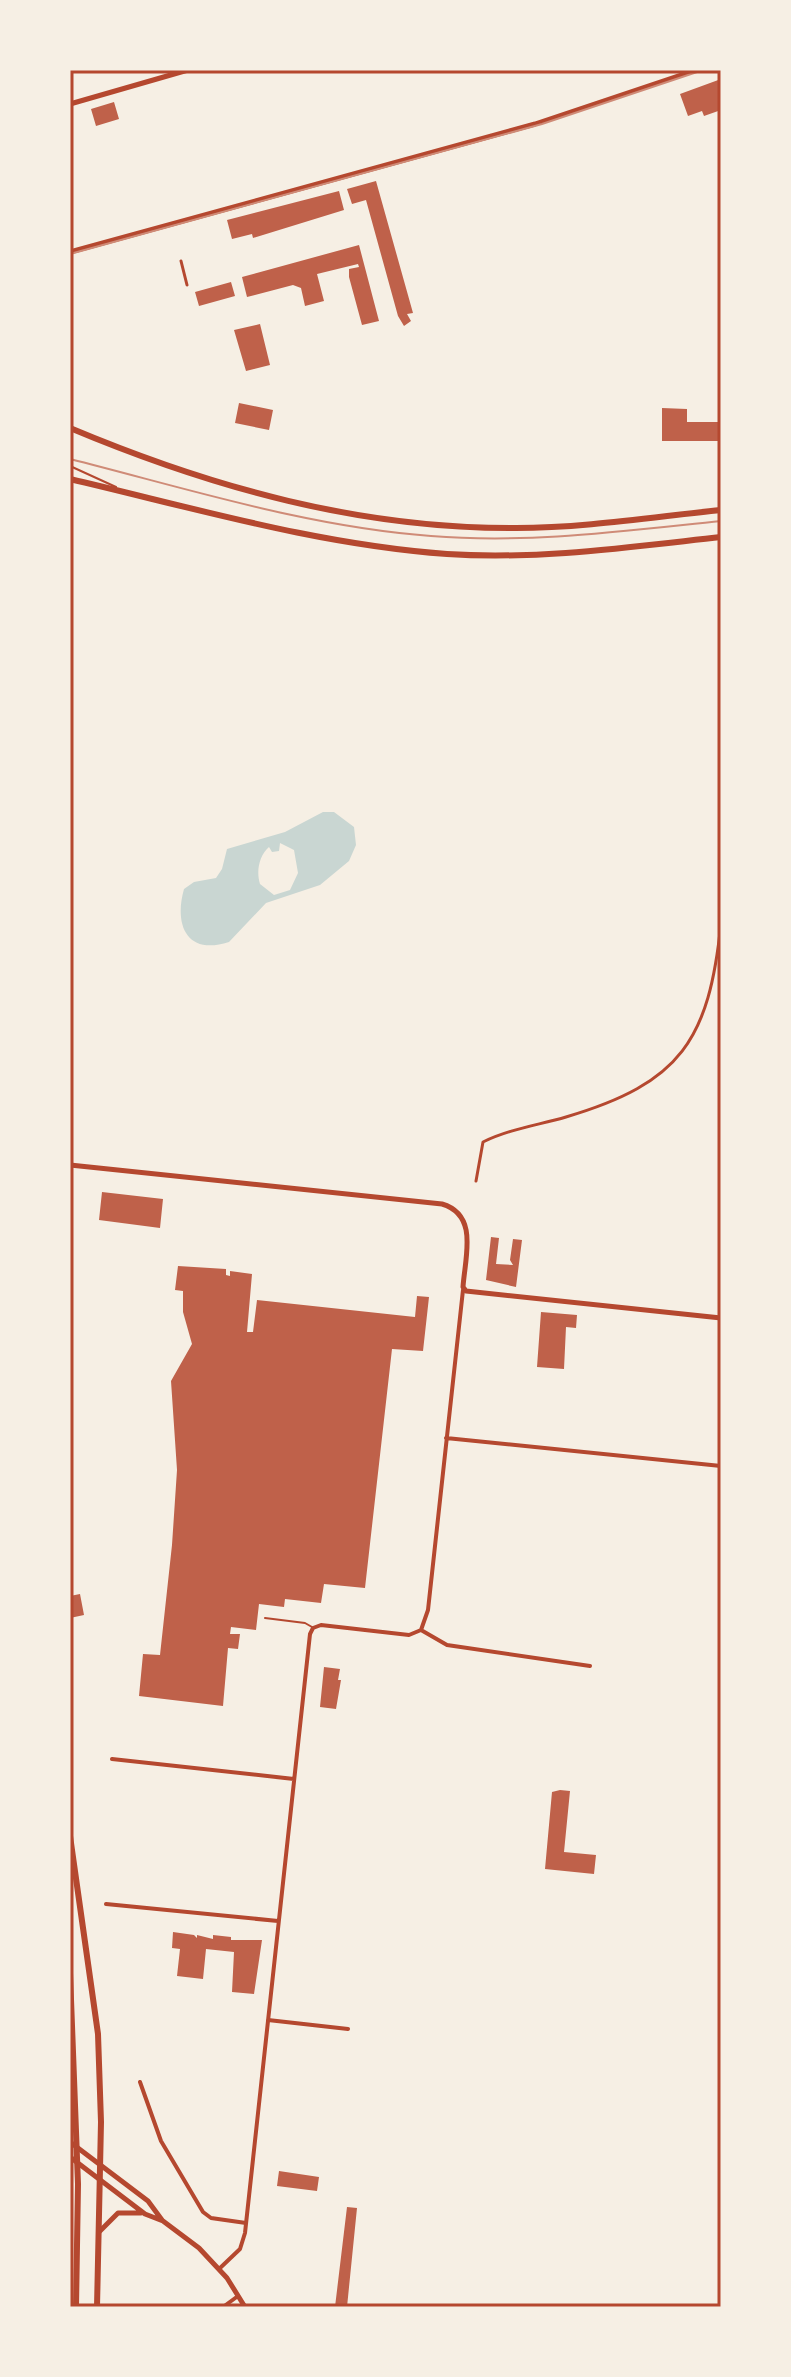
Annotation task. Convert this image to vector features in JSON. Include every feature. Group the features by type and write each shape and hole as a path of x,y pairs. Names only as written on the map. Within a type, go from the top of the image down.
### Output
{"main road":[{"path":"70,428 204,480 300,505 403,523 535,528 721,510"},
{"path":"70,479 323,538 428,552 554,554 721,537"},
{"path":"70,1836 96,2010 100,2164 97,2307"},
{"path":"70,1973 73,2144 77,2162 76,2307"}],"street":[{"path":"70,104 188,70"},
{"path":"70,252 523,127 696,70"},
{"path":"181,261 187,285"},
{"path":"476,1181 483,1142 610,1103 652,1082 670,1066 702,1017 712,985 721,923"},
{"path":"70,1165 442,1204 461,1215 468,1232 427,1620 421,1630 409,1635 321,1625 313,1628 246,2223 240,2249 219,2269"},
{"path":"463,1290 721,1318"},
{"path":"446,1438 721,1466"},
{"path":"421,1630 447,1645 590,1666"},
{"path":"112,1759 294,1779"},
{"path":"106,1904 278,1921"},
{"path":"268,2020 348,2029"},
{"path":"140,2082 161,2141 203,2212 211,2218 246,2223"},
{"path":"70,2106 74,2097"},
{"path":"73,2144 157,2208 163,2221"},
{"path":"70,2157 145,2214 163,2221 219,2269 245,2307"},
{"path":"99,2232 118,2213 145,2214"},
{"path":"70,2295 76,2288"},
{"path":"223,2307 238,2296"}],"lane":[{"path":"70,466 131,493"},
{"path":"265,1618 305,1623 313,1628"}],"shaded area":[{"path":"323,812 334,812 354,827 356,845 349,861 320,885 266,903 229,942 202,945 193,941 183,925 181,914 184,889 194,882 216,878 222,869 227,849 285,832","holes":["280,843 294,850 298,873 290,890 274,895 260,884 258,869 261,859 269,847 272,852 279,851"]}],"building":[{"path":"721,79 721,110 704,116 702,111 688,116 680,94"},
{"path":"114,102 119,119 96,126 91,109"},
{"path":"376,181 413,313 407,314 411,321 404,326 398,316 366,200 352,204 347,189"},
{"path":"339,191 344,210 253,238 252,234 232,239 227,220"},
{"path":"359,245 379,321 362,325 349,277 349,269 359,267 358,264 317,274 324,301 305,306 301,288 293,285 247,297 242,277"},
{"path":"231,282 235,296 199,306 195,292"},
{"path":"260,324 270,365 246,371 234,330"},
{"path":"239,403 273,410 269,430 235,423"},
{"path":"662,408 687,409 687,422 721,422 721,441 662,441"},
{"path":"102,1192 163,1199 160,1228 99,1220"},
{"path":"491,1237 499,1238 496,1264 513,1265 510,1260 513,1239 522,1240 516,1287 486,1280"},
{"path":"178,1266 226,1269 226,1275 230,1276 230,1271 252,1274 247,1332 253,1332 257,1300 415,1317 417,1296 429,1297 423,1351 392,1349 365,1588 324,1584 321,1603 285,1599 284,1607 259,1604 256,1630 231,1627 230,1634 240,1634 238,1649 228,1648 223,1706 139,1696 143,1654 160,1655 172,1545 177,1470 171,1381 192,1344 183,1312 183,1291 175,1290"},
{"path":"541,1312 577,1315 576,1328 566,1327 564,1369 537,1367"},
{"path":"80,1594 84,1615 70,1618 70,1596"},
{"path":"324,1667 340,1669 336,1709 320,1707"},
{"path":"570,1791 564,1852 596,1855 594,1874 545,1869 552,1792"},
{"path":"173,1932 197,1938 197,1935 213,1939 213,1935 231,1937 231,1940 262,1940 254,1994 232,1992 234,1952 206,1949 203,1979 177,1976 180,1949 172,1948"},
{"path":"279,2171 319,2177 317,2191 277,2186"},
{"path":"347,2207 357,2208 347,2307 335,2307"}],"tram line":[{"path":"70,254 542,124 703,70"},
{"path":"70,459 294,516 431,536 540,537 721,521"}]}
